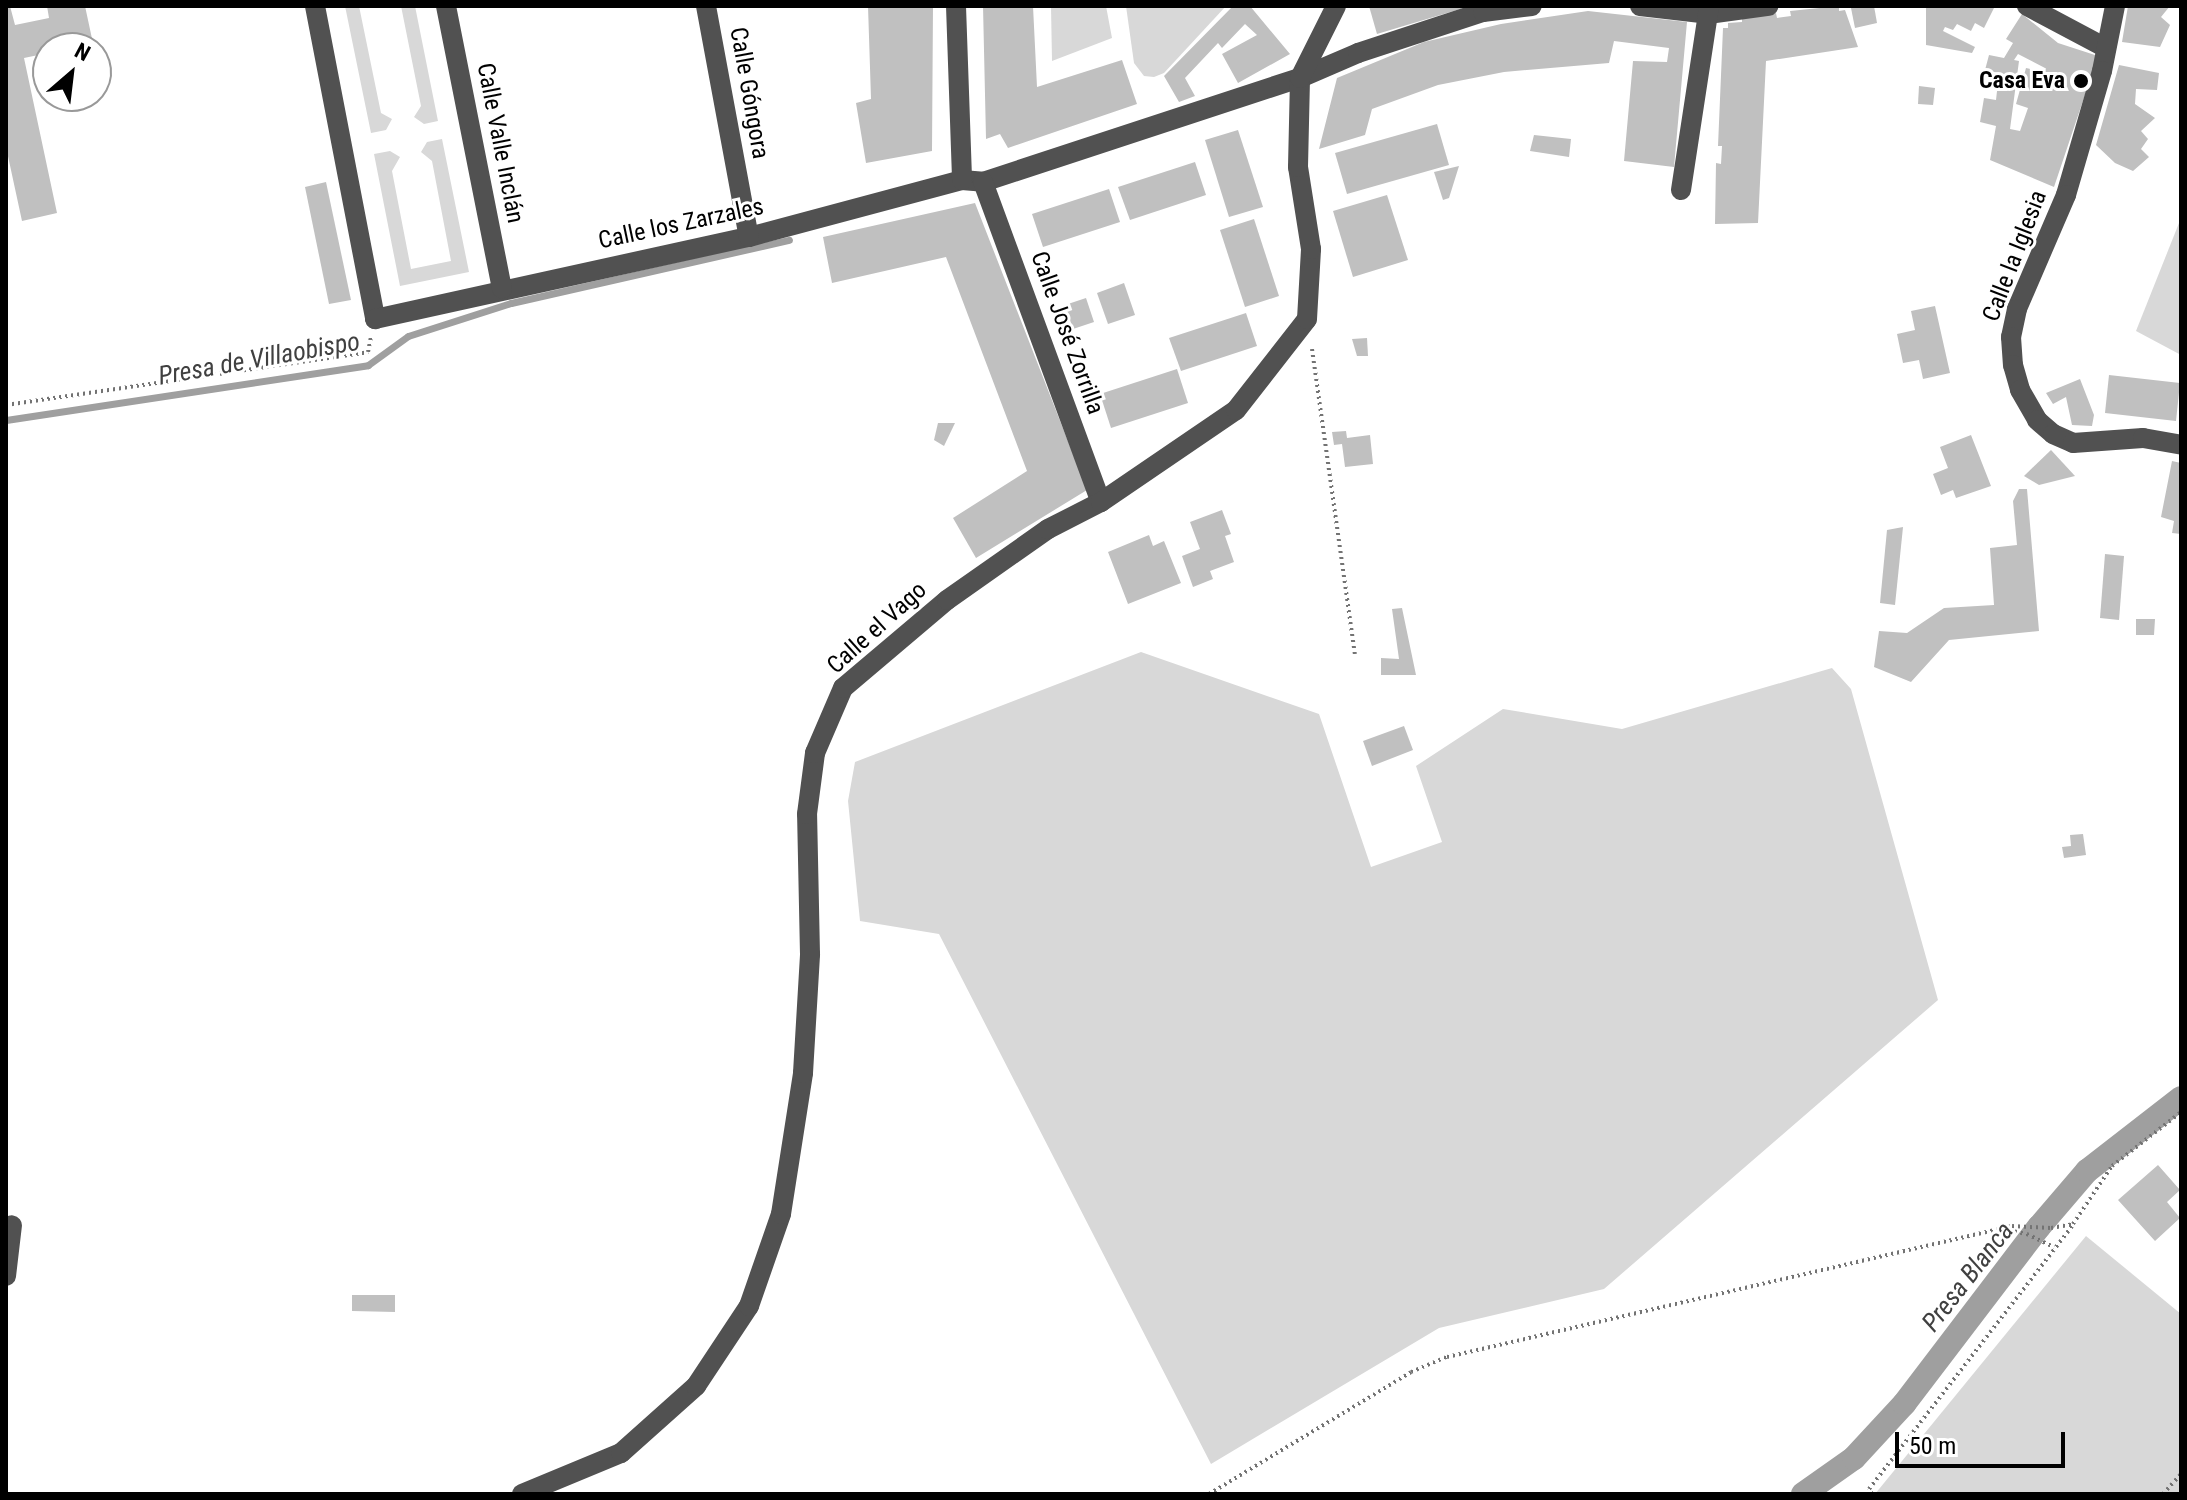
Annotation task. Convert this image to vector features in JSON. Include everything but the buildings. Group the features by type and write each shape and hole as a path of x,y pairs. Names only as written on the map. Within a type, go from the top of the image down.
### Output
{"street":[{"path":"315,6 375,319"},
{"name":"Calle Valle Inclán","path":"446,6 502,289"},
{"name":"Calle Góngora","path":"706,6 749,237"},
{"path":"956,6 962,180"},
{"path":"1307,319 1311,249 1298,167 1300,78 1336,6"},
{"name":"Calle los Zarzales","path":"375,319 749,237 962,180 983,182 1300,78 1358,53 1483,12 1532,6"},
{"path":"1640,6 1708,10 1768,6"},
{"path":"2027,6 2106,48"},
{"name":"Calle la Iglesia","path":"2115,6 2066,195 2017,309 2011,337 2013,365 2020,390 2037,420 2053,434 2073,443 2143,438 2181,445"},
{"path":"1681,190 1708,10"},
{"name":"Calle José Zorrilla","path":"983,182 1101,502"},
{"name":"Calle el Vago","path":"522,1494 621,1453 696,1386 749,1306 781,1214 803,1073 810,954 807,814 815,753 843,688 947,600 1048,529 1101,502 1236,410 1307,319"},
{"path":"6,1276 12,1225"}],"path":[{"path":"6,405 368,352 375,319"},
{"path":"1307,319 1355,654"},
{"path":"1872,1494 1869,1489 2073,1224 2112,1166 2181,1112"},
{"path":"1209,1494 1411,1372 1447,1357 2001,1228 2073,1224"},
{"path":"2001,1228 2027,1234 2055,1247"},
{"path":"2163,1494 2181,1474"}],"shaded area":[{"path":"345,6 359,6 381,113 392,119 386,130 371,133"},
{"path":"401,6 415,6 438,121 424,124 414,117 421,106"},
{"path":"1051,6 1106,6 1112,38 1052,61"},
{"path":"1126,6 1226,6 1164,73 1154,77 1144,76 1134,63"},
{"path":"442,139 469,272 400,286 374,154 390,151 400,157 392,171 411,269 451,261 432,161 421,152 427,142"},
{"path":"2181,218 2181,355 2136,331"},
{"path":"1141,652 1319,714 1371,867 1442,842 1416,766 1503,709 1622,729 1832,668 1851,689 1938,1000 1604,1289 1439,1328 1211,1464 939,934 860,921 848,801 855,762"},
{"path":"2086,1236 2181,1314 2181,1494 1875,1494"}],"waterway":[{"name":"Presa de Villaobispo","path":"6,420 368,365 408,336 511,303 789,240"},
{"name":"Presa Blanca","path":"1803,1494 1854,1458 1904,1404 2039,1227 2087,1171 2181,1098"}],"place":[{"name":"Casa Eva","path":"2081,81"}]}
